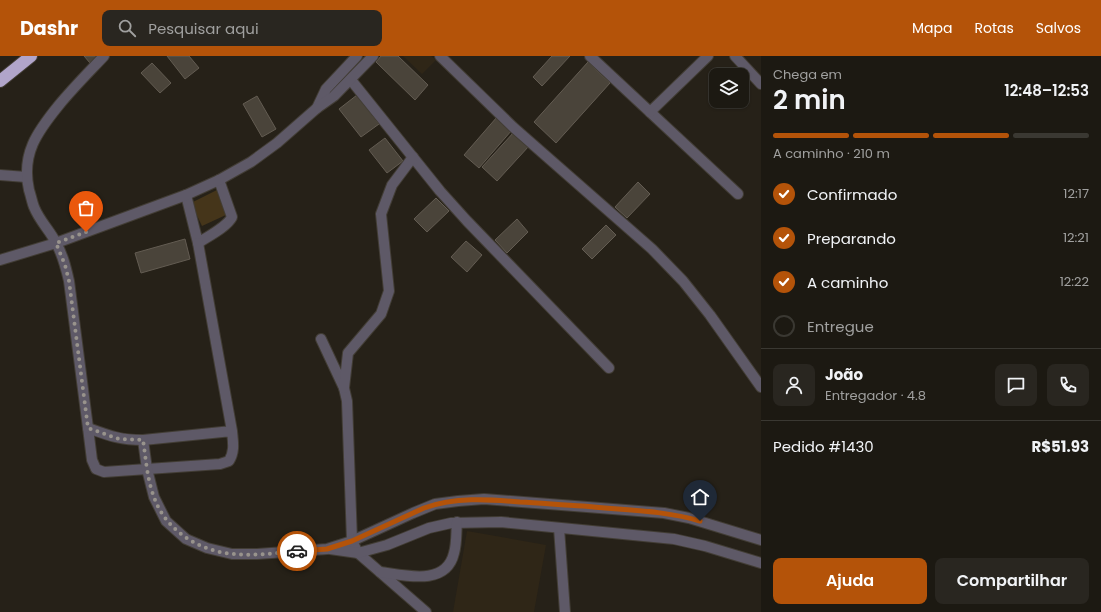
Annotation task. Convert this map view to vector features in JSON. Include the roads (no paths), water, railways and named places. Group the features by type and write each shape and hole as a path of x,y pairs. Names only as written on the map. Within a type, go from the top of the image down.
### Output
{"highway":[{"path":"0,81 31,56"}],"street":[{"path":"104,56 66,96 42,126 32,143 26,177 33,206 41,222 56,243 65,265 69,281 92,460 96,469 104,472 220,464 229,461 233,452 232,431 198,243 186,195"},
{"path":"317,108 326,89 357,56"},
{"path":"0,260 56,243 186,195 219,180 250,162 277,143 317,108 334,96 373,56"},
{"path":"440,56 514,127 657,255 683,281 710,315 761,387"},
{"path":"590,56 738,194"},
{"path":"650,112 708,56"},
{"path":"735,56 761,84"},
{"path":"351,80 440,191 609,368"},
{"path":"413,157 392,185 381,214 389,291 381,314 348,353 344,388 348,420 352,541 358,553 426,612"},
{"path":"0,175 26,177"},
{"path":"198,243 225,225 232,217 219,180"},
{"path":"321,339 344,388"},
{"path":"88,428 119,439 143,440 232,431"},
{"path":"143,440 147,469 154,497 166,521 186,539 208,548 232,554 257,554 327,549 358,553 387,545 429,528 457,522 501,522 674,539 705,546 761,563"},
{"path":"327,549 352,541 435,504 484,499 664,514 689,518 761,540"},
{"path":"380,572 419,577 432,576 442,572 450,565 454,553 457,522"},
{"path":"559,528 564,612"}]}
